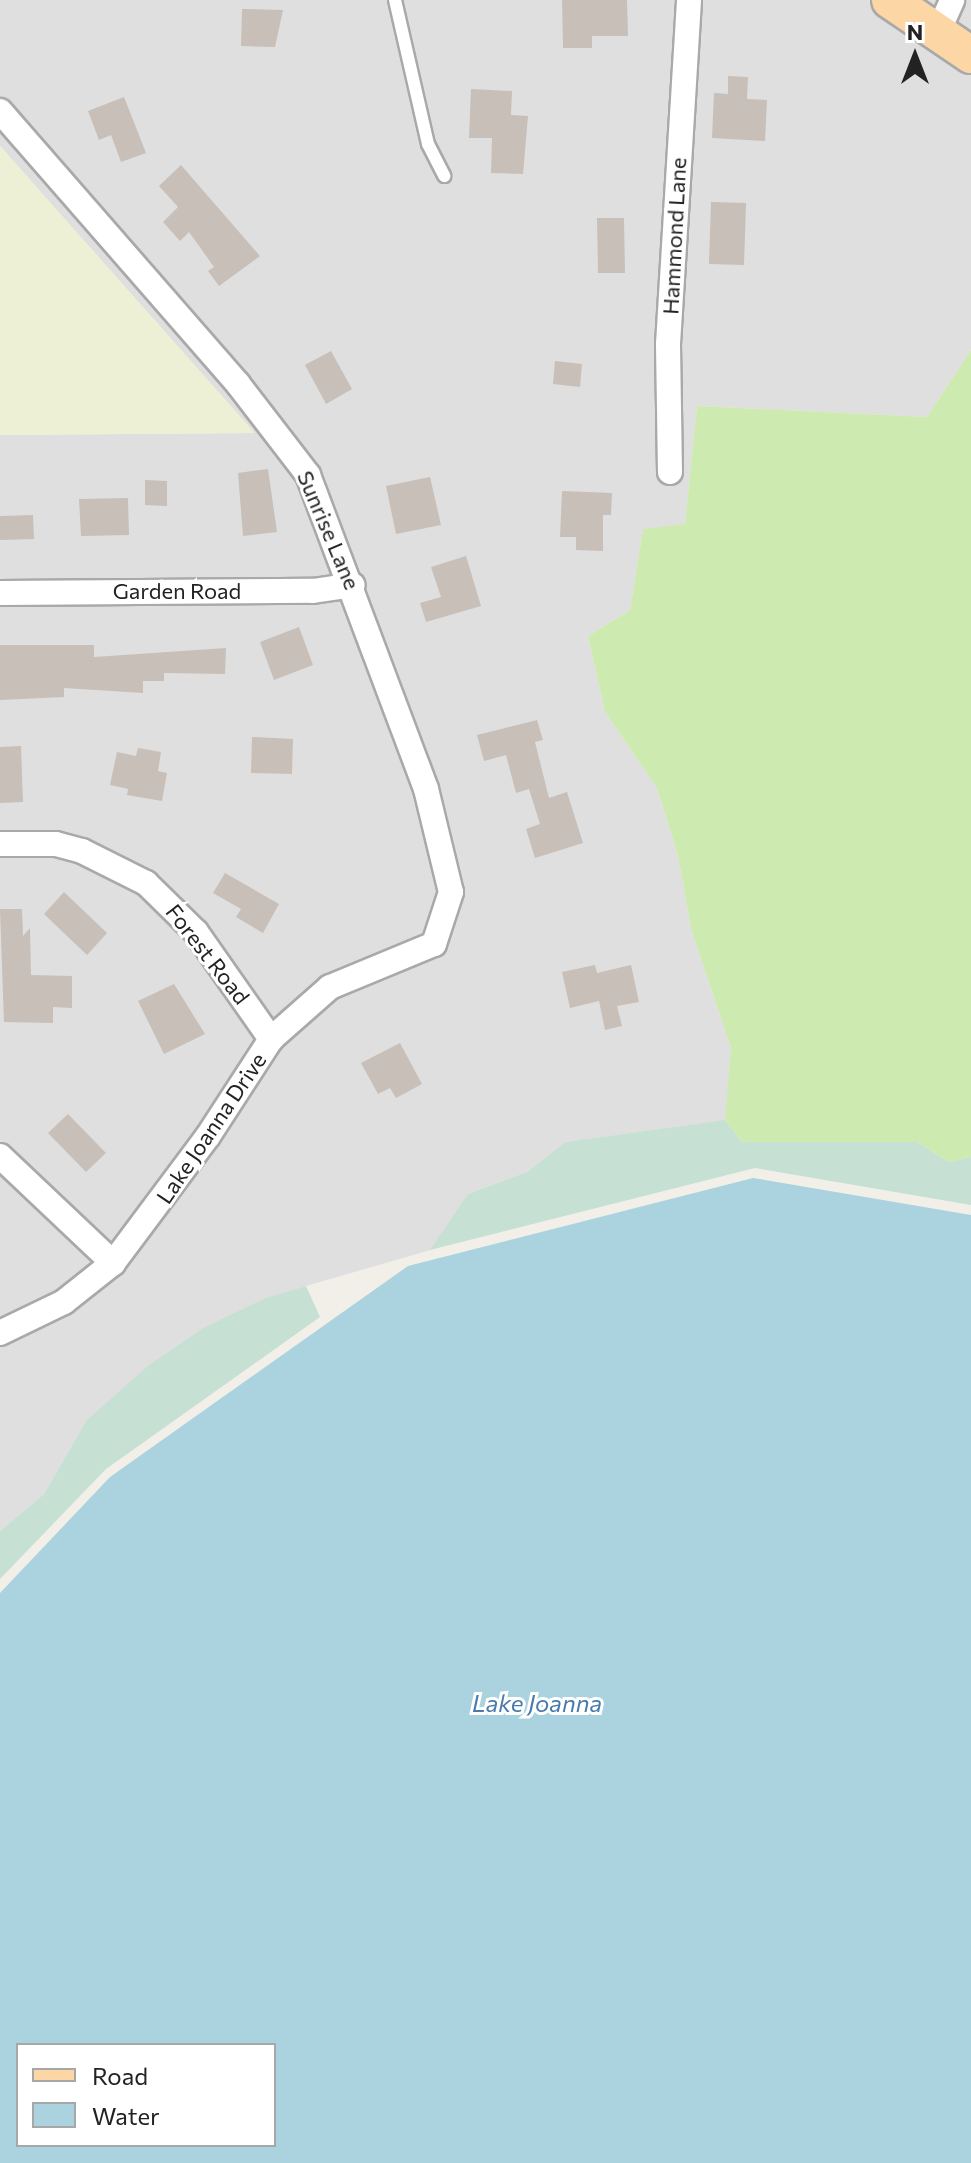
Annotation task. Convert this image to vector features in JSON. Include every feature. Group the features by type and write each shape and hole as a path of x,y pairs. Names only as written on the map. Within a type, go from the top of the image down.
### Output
{"main road":[{"path":"890,0 945,16 971,55"}],"street":[{"name":"Hammond Lane","path":"670,472 668,344 689,0"},
{"name":"Sunrise Lane","path":"0,111 288,444 317,491 426,789 450,879 450,906 434,944"},
{"name":"Garden Road","path":"0,593 313,591 353,585"},
{"name":"Forest Road","path":"0,844 56,844 82,851 146,883 196,932 271,1039"},
{"name":"Lake Joanna Drive","path":"0,1333 64,1302 113,1263 200,1148 271,1039 330,987 434,944"},
{"path":"0,1156 113,1263"}],"lane":[{"path":"395,0 428,144 444,176"}],"shaded area":[{"path":"0,0 870,0 971,69 971,350 927,417 697,406 685,525 643,529 630,610 588,636 605,712 657,788 678,856 691,929 731,1048 727,1120 565,1142 527,1172 468,1194 434,1249 268,1297 86,1421 44,1494 0,1531 0,435 254,433 0,146"},
{"path":"911,0 971,0 971,41"}],"green space":[{"path":"0,146 255,433 0,435"},
{"path":"971,350 971,1157 949,1162 917,1142 742,1142 725,1120 731,1048 691,929 678,856 657,788 605,712 588,636 630,610 643,529 685,524 697,406 927,417"},
{"path":"725,1120 742,1142 917,1142 949,1162 971,1157 971,1205 755,1168 430,1250 468,1194 527,1172 565,1142"},
{"path":"306,1286 320,1317 106,1469 0,1579 0,1531 44,1494 86,1421 149,1365 205,1327 268,1297"}],"water":[{"name":"Lake Joanna","path":"753,1178 971,1215 971,2163 0,2163 0,1593 110,1477 408,1266"}],"building":[{"path":"562,0 627,0 628,36 592,36 592,48 563,48"},
{"path":"242,9 283,10 275,47 241,46"},
{"path":"728,76 748,77 747,99 767,100 765,141 712,138 714,93 728,94"},
{"path":"471,89 512,91 511,115 528,116 523,174 491,173 492,138 469,138"},
{"path":"124,97 146,153 121,162 111,135 99,140 88,111"},
{"path":"181,165 260,256 219,286 208,271 214,267 189,232 180,241 163,222 178,207 159,186"},
{"path":"711,202 746,203 744,265 709,264"},
{"path":"597,218 624,218 625,273 598,273"},
{"path":"331,351 352,389 326,404 305,365"},
{"path":"555,361 582,364 580,387 553,384"},
{"path":"268,469 277,532 243,536 238,473"},
{"path":"430,477 441,525 396,534 386,486"},
{"path":"145,480 167,481 167,506 145,505"},
{"path":"562,491 612,493 611,515 603,515 603,551 576,550 576,537 560,537"},
{"path":"128,498 129,535 81,536 79,499"},
{"path":"33,515 34,539 0,540 0,516"},
{"path":"466,556 481,606 426,622 420,603 441,597 431,567"},
{"path":"299,627 313,665 274,680 260,642"},
{"path":"0,645 94,645 94,657 226,648 225,674 164,673 164,681 143,681 143,693 64,688 64,697 0,700"},
{"path":"537,720 543,740 535,742 549,798 567,792 583,843 535,858 526,829 540,824 529,789 516,793 506,755 484,761 477,735"},
{"path":"252,737 293,739 292,774 251,773"},
{"path":"21,746 23,802 0,803 0,747"},
{"path":"138,748 161,752 158,771 167,773 162,801 127,795 128,789 110,785 117,752 136,756"},
{"path":"225,873 279,904 263,933 236,917 241,909 213,893"},
{"path":"64,892 107,933 87,955 44,914"},
{"path":"0,909 22,909 23,936 30,928 31,975 72,976 72,1008 53,1007 53,1023 4,1022"},
{"path":"595,965 597,973 631,965 639,1002 617,1006 622,1026 605,1030 599,1001 570,1008 562,972"},
{"path":"174,984 205,1034 164,1054 138,1001"},
{"path":"400,1043 422,1084 396,1098 390,1088 378,1094 361,1063"},
{"path":"68,1114 106,1153 86,1172 48,1133"}]}
